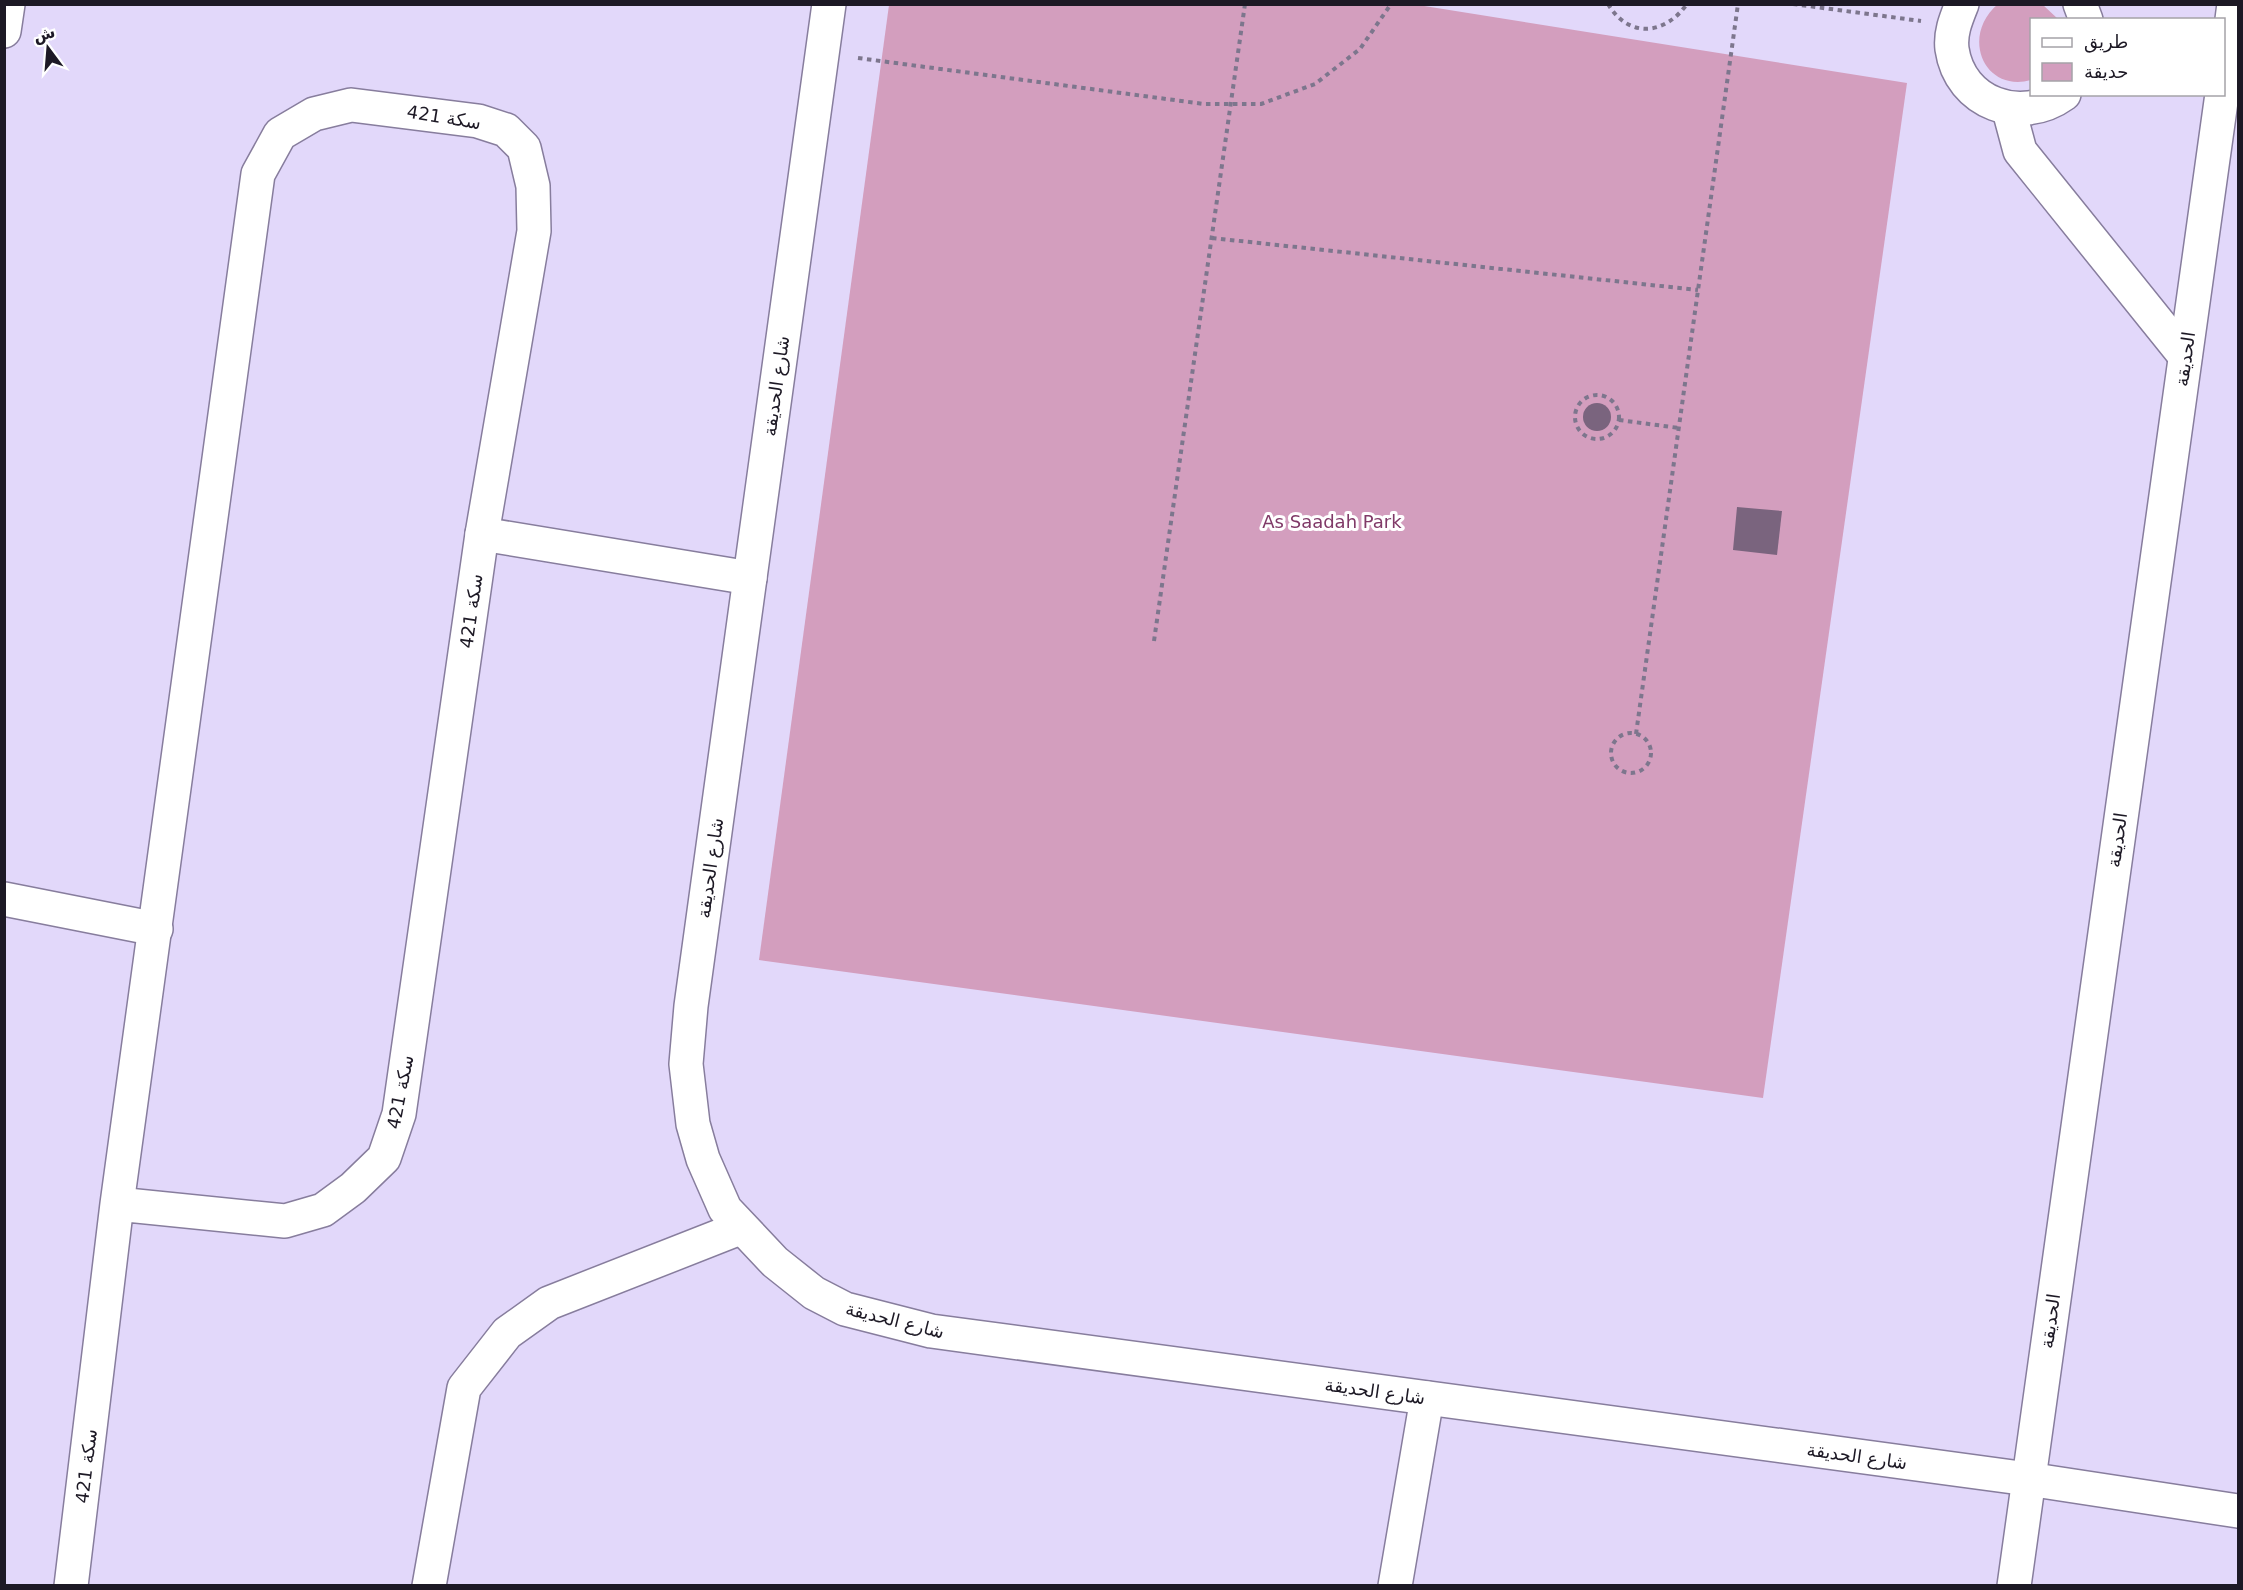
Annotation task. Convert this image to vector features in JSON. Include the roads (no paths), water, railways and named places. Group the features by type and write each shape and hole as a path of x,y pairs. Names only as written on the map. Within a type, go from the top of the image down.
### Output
{"street":[{"path":"4,31 8,4"},
{"name":"شارع الحديقة","path":"829,4 693,994 686,1064 693,1124 704,1159 725,1209 740,1228 775,1262 814,1293 845,1309 931,1331 2028,1479 2238,1511"},
{"path":"2229,69 2234,4"},
{"path":"1958,15 1952,48 1958,70 1970,88 1988,102 2009,110 2032,109 2053,103 2062,96"},
{"name":"الحديقة","path":"2014,1586 2222,96"},
{"name":"سكة 421","path":"71,1586 117,1204 258,174 280,134 314,114 351,105 478,121 506,130 524,148 533,186 534,231 482,534 399,1114 384,1158 353,1188 323,1210 285,1221 117,1204"},
{"path":"2009,110 2020,152 2185,356"},
{"path":"482,534 750,578"},
{"path":"4,899 156,929"},
{"path":"429,1586 464,1388 507,1334 549,1303 740,1228"},
{"path":"1395,1586 1427,1398"}],"park label":[{"name":"As Saadah Park","path":"1332,521"}]}
